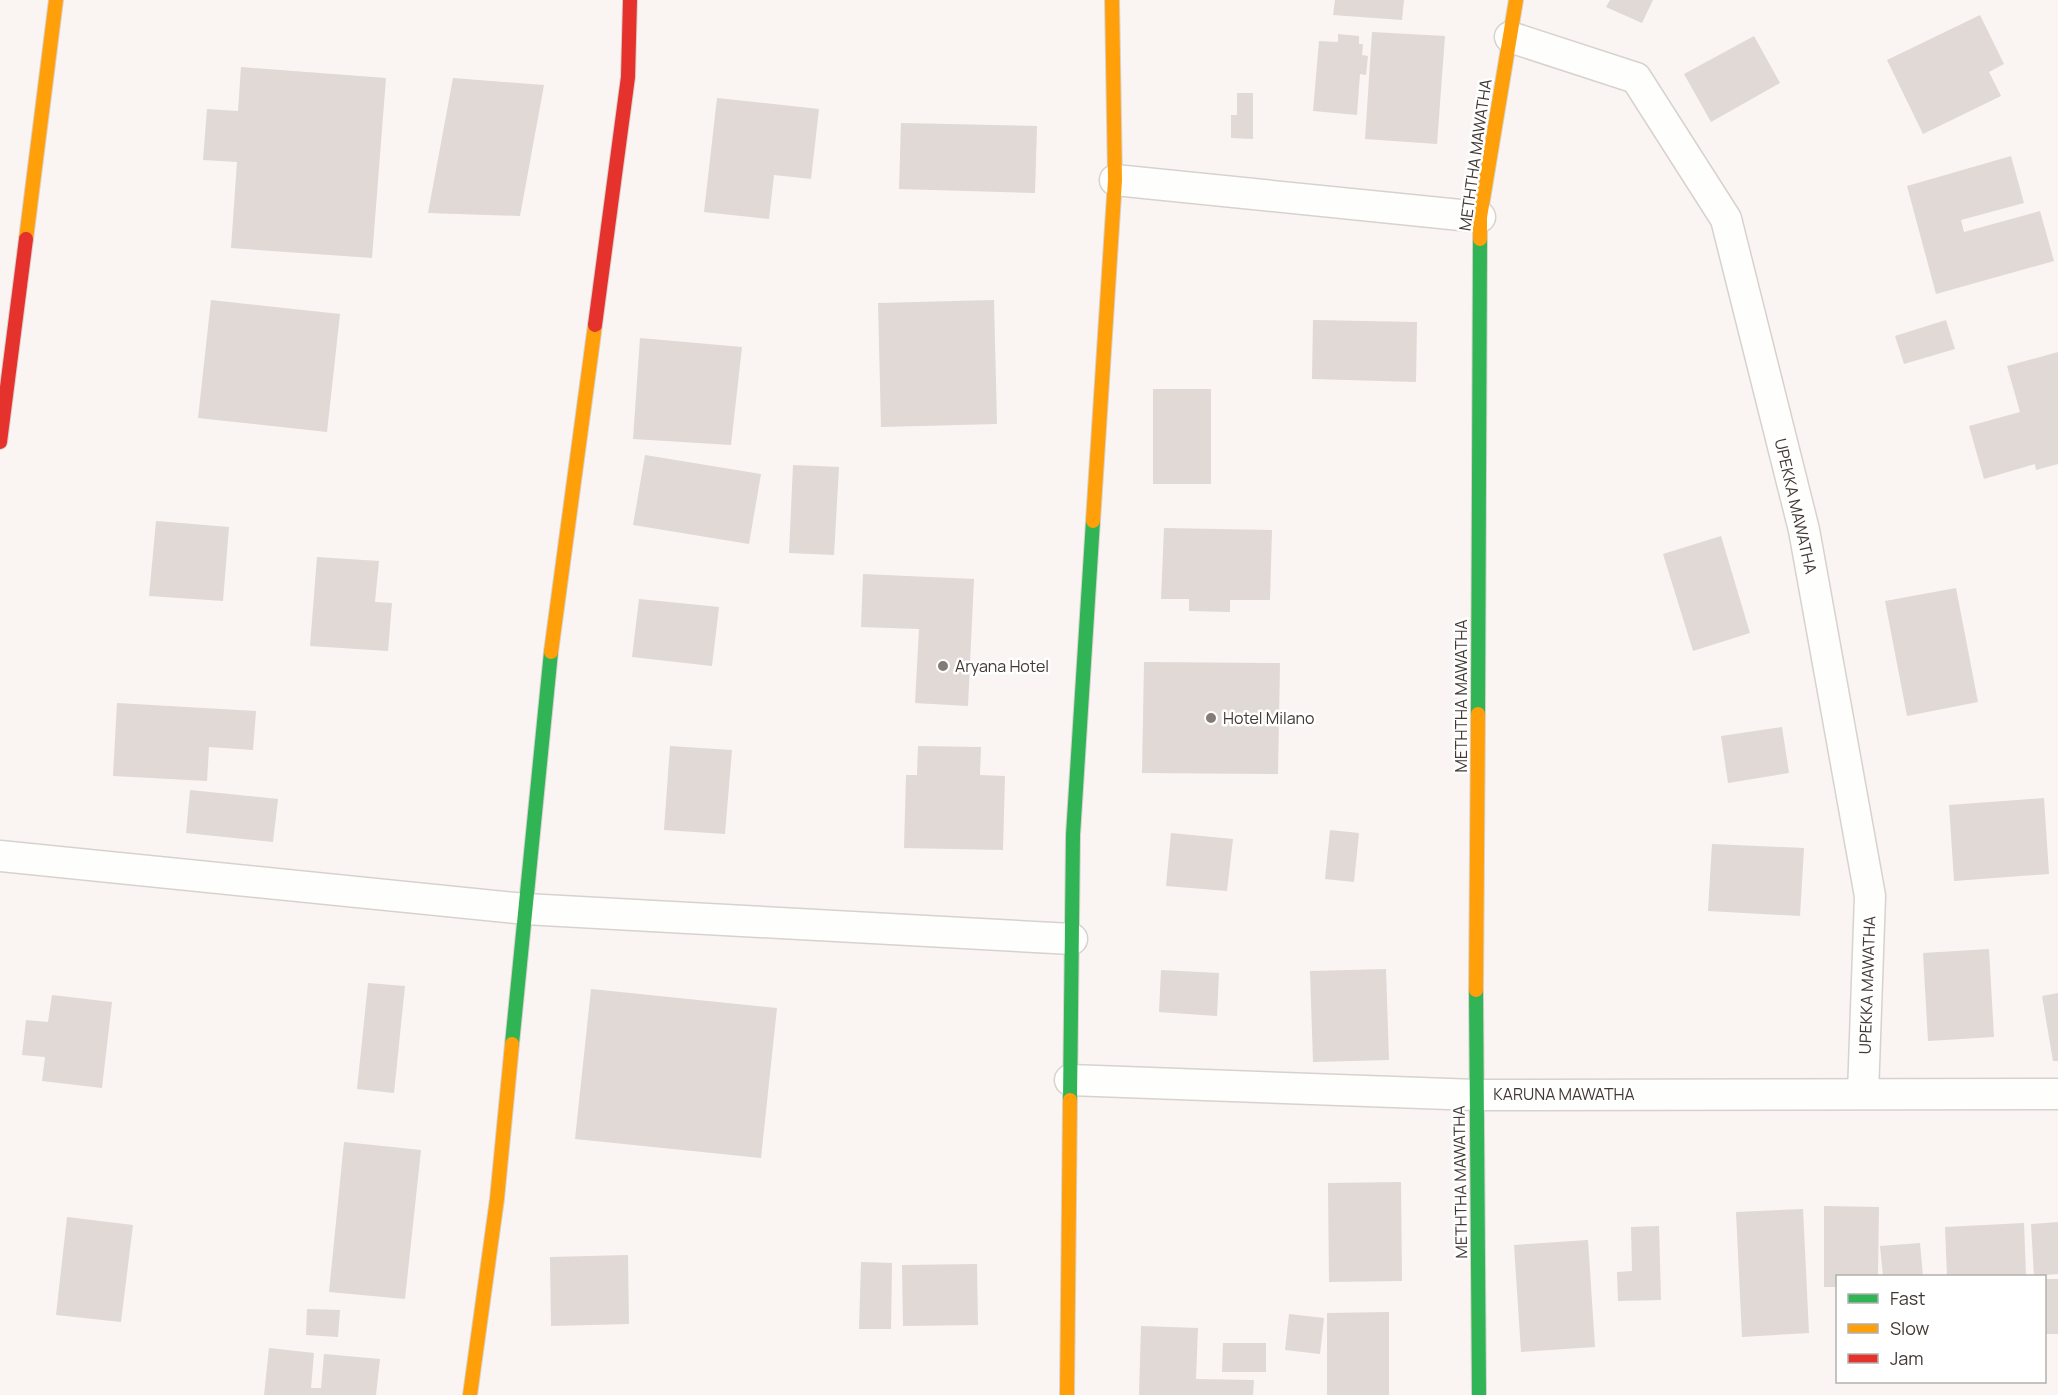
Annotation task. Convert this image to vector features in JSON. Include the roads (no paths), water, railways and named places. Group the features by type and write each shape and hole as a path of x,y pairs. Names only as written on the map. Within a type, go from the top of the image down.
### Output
{"street":[{"path":"0,442 56,0"},
{"path":"470,1395 497,1199 547,678 628,77 630,0"},
{"path":"1067,1395 1073,835 1115,180 1112,0"},
{"name":"METHTHA MAWATHA","path":"1479,1395 1476,1095 1480,217 1516,0"},
{"name":"UPEKKA MAWATHA","path":"1510,37 1636,78 1726,219 1804,530 1870,896 1863,1094"},
{"path":"1115,180 1480,217"},
{"path":"0,856 525,909 1072,939"},
{"name":"KARUNA MAWATHA","path":"1070,1080 1476,1095 2058,1094"}],"place":[{"name":"Aryana Hotel","path":"943,666"},
{"name":"Hotel Milano","path":"1211,718"}]}
